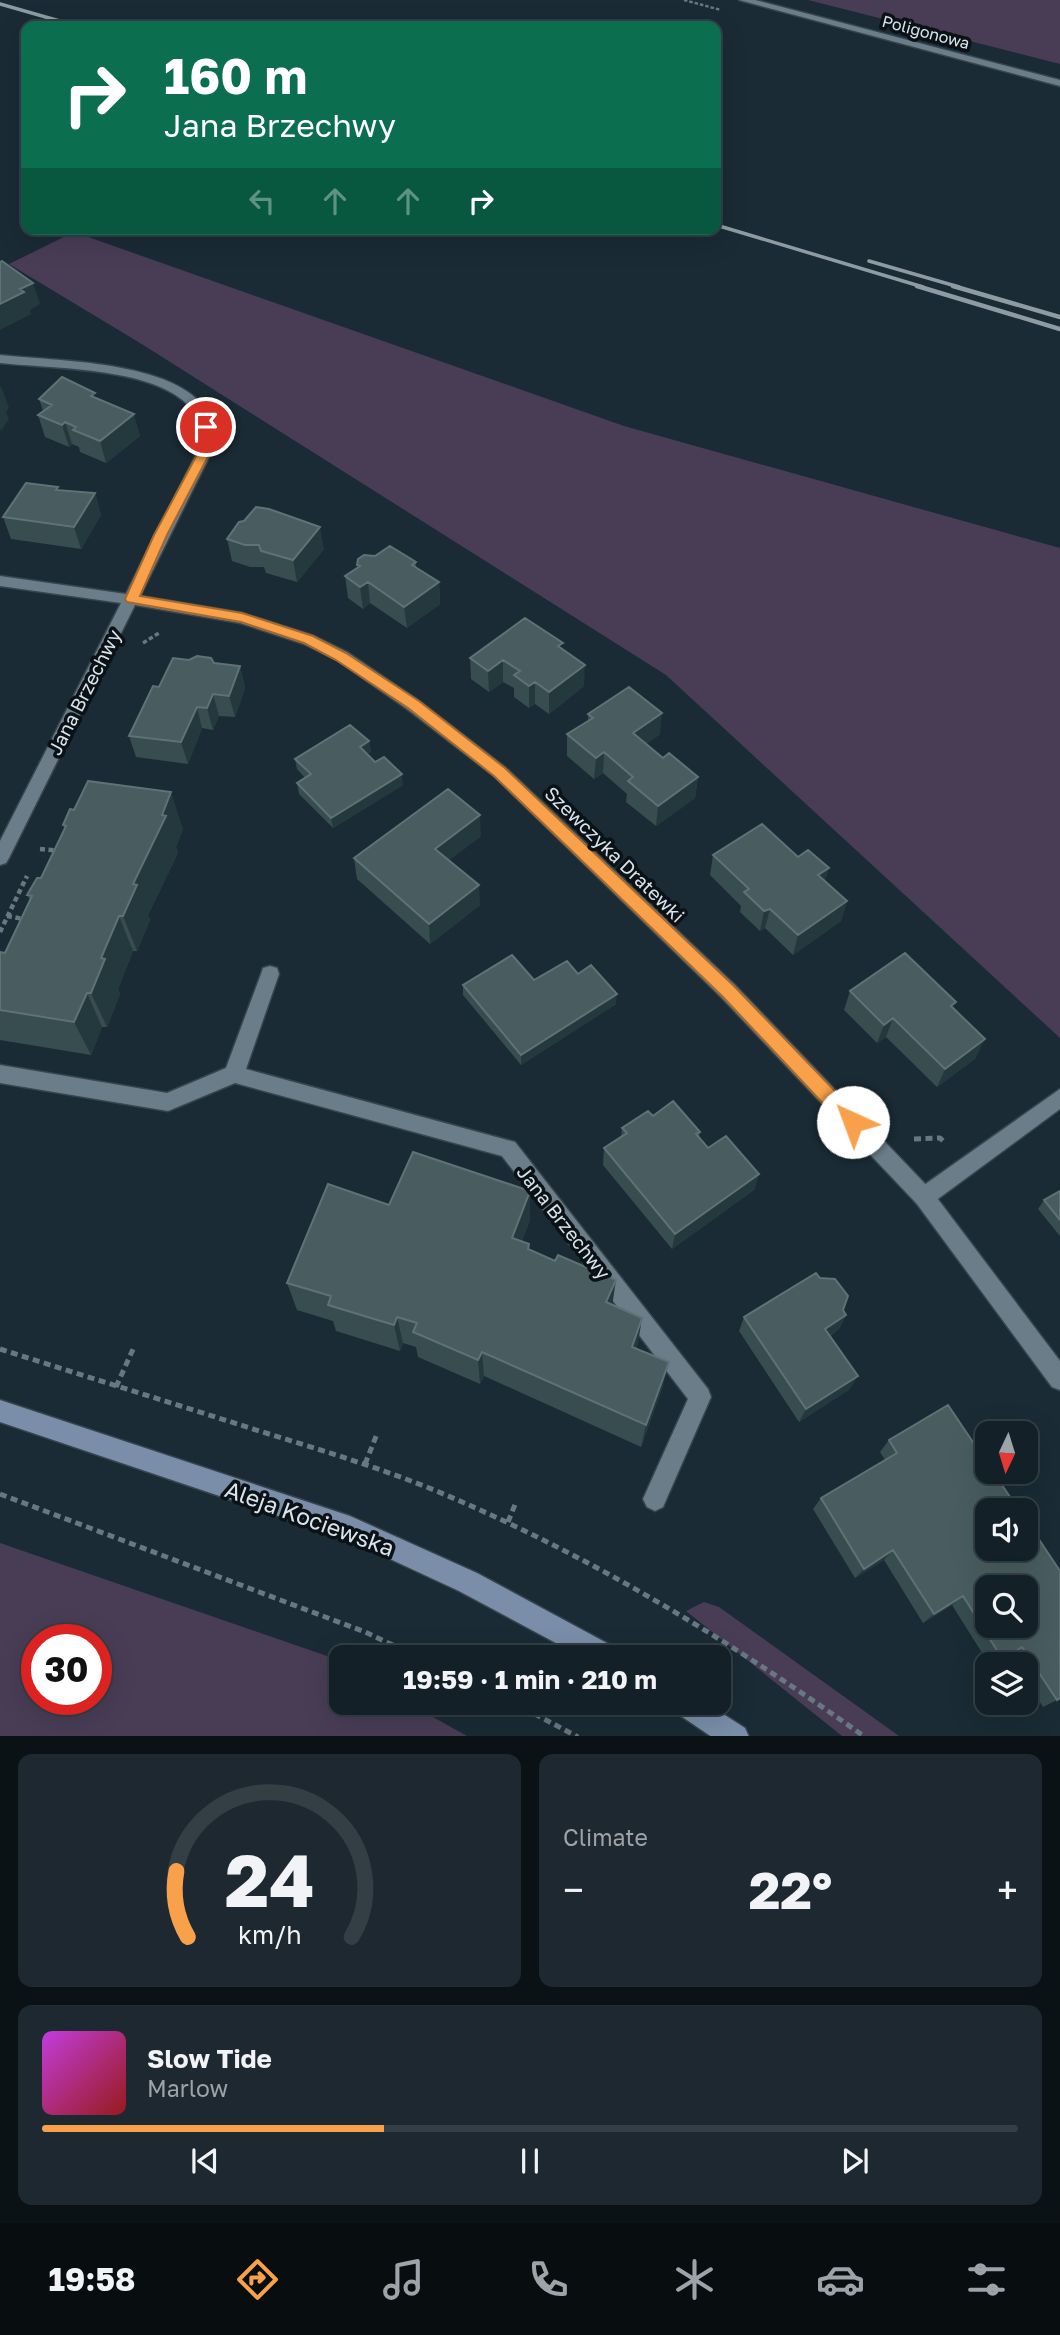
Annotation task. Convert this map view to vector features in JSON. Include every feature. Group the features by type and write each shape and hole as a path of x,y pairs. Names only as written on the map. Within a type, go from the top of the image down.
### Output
{"street":[{"name":"Poligonowa","path":"744,0 1060,83"},
{"name":"Jana Brzechwy","path":"0,359 120,372 152,380 177,392 199,409 206,427 206,449 0,858"},
{"name":"Szewczyka Dratewki","path":"0,581 242,618 309,640 341,656 414,705 500,772 728,991 924,1197 1060,1379"},
{"path":"0,1074 168,1102 234,1074 270,974"},
{"name":"Jana Brzechwy","path":"234,1074 508,1149 700,1397 655,1499"},
{"path":"924,1197 1060,1097"},
{"name":"Aleja Kociewska","path":"0,1411 350,1528 468,1582 585,1645"},
{"path":"702,1715 734,1736"}],"path":[{"path":"135,652 141,644 166,630"},
{"path":"34,860 44,839"},
{"path":"40,849 71,853"},
{"path":"0,932 29,872"},
{"path":"7,916 35,920"},
{"path":"116,1387 134,1347"},
{"path":"0,1349 414,1481 508,1522 663,1601 796,1686 864,1736"},
{"path":"365,1465 377,1434"},
{"path":"0,1494 365,1632 393,1645"},
{"path":"508,1522 516,1502"},
{"path":"537,1715 577,1736"}],"shaded area":[{"path":"808,0 1060,0 1060,64"},
{"path":"68,235 83,235 624,426 1060,548 1060,1038 666,675 140,343 9,264"},
{"path":"0,1543 327,1656 329,1715 429,1715 467,1736 0,1736"},
{"path":"704,1602 719,1607 899,1736 842,1736 686,1611"}],"building":[{"path":"0,262 33,283 20,289 24,292 0,304"},
{"path":"62,377 95,393 91,396 134,414 100,441 73,430 76,427 65,422 62,425 38,415 52,405 39,399"},
{"path":"26,483 58,487 56,490 95,493 74,527 3,517"},
{"path":"256,507 320,527 293,560 261,551 259,545 245,545 227,539 239,522 244,521"},
{"path":"390,546 416,562 412,565 439,582 404,607 368,582 360,587 345,576 360,566 357,565 358,559 364,555 375,556"},
{"path":"525,618 563,643 558,646 585,665 549,692 535,682 529,686 514,675 520,671 503,660 488,671 470,658"},
{"path":"197,656 211,658 214,663 240,666 229,696 213,694 207,708 197,707 181,742 129,736 153,686 159,687 173,658 189,660"},
{"path":"629,687 662,713 633,733 663,758 669,753 698,777 658,806 628,781 633,777 604,752 596,758 567,734 593,718 588,714"},
{"path":"350,725 369,741 360,747 375,762 384,757 402,774 331,818 297,783 311,774 295,759"},
{"path":"88,781 171,792 162,815 166,816 133,884 137,885 123,916 119,916 101,958 105,959 91,993 87,993 74,1022 0,1010 0,952 5,953 32,896 27,895 37,878 41,878 66,826 63,825 70,809 74,810"},
{"path":"448,789 480,815 435,849 479,885 429,924 354,858"},
{"path":"762,824 798,857 808,850 829,868 818,875 847,901 798,935 770,909 764,911 744,892 749,889 713,855"},
{"path":"905,953 956,1002 951,1006 985,1039 945,1069 893,1018 884,1025 850,991"},
{"path":"512,955 534,980 567,961 578,974 591,965 617,994 521,1055 463,985"},
{"path":"673,1101 700,1132 696,1134 708,1148 726,1136 759,1174 675,1234 604,1148 627,1133 622,1128 648,1111 653,1116"},
{"path":"413,1152 530,1191 512,1238 529,1244 528,1249 555,1261 558,1255 616,1280 606,1302 642,1318 632,1347 669,1362 646,1425 482,1352 478,1360 413,1332 417,1323 397,1317 394,1325 328,1305 331,1296 287,1283 328,1184 389,1205"},
{"path":"1060,1191 1060,1220 1044,1200"},
{"path":"816,1273 820,1278 835,1279 848,1296 843,1310 846,1315 825,1329 858,1376 806,1409 744,1317"},
{"path":"948,1405 975,1445 975,1484 1001,1484 1011,1498 975,1498 975,1561 1038,1561 1038,1538 1060,1571 1060,1698 1057,1700 1038,1671 1038,1652 1025,1652 1022,1647 1015,1652 998,1652 989,1638 1038,1638 1038,1575 975,1575 975,1615 963,1596 934,1614 893,1550 864,1569 821,1498 897,1453 889,1440"}],"railway":[{"path":"0,4 60,21"},
{"path":"721,226 923,287"},
{"path":"869,261 959,287"},
{"path":"917,286 1060,329"},
{"path":"953,286 1060,317"}],"route":[{"path":"206,427 206,449 131,599 242,618 309,640 341,656 414,705 500,772 728,991 853,1122"}]}
